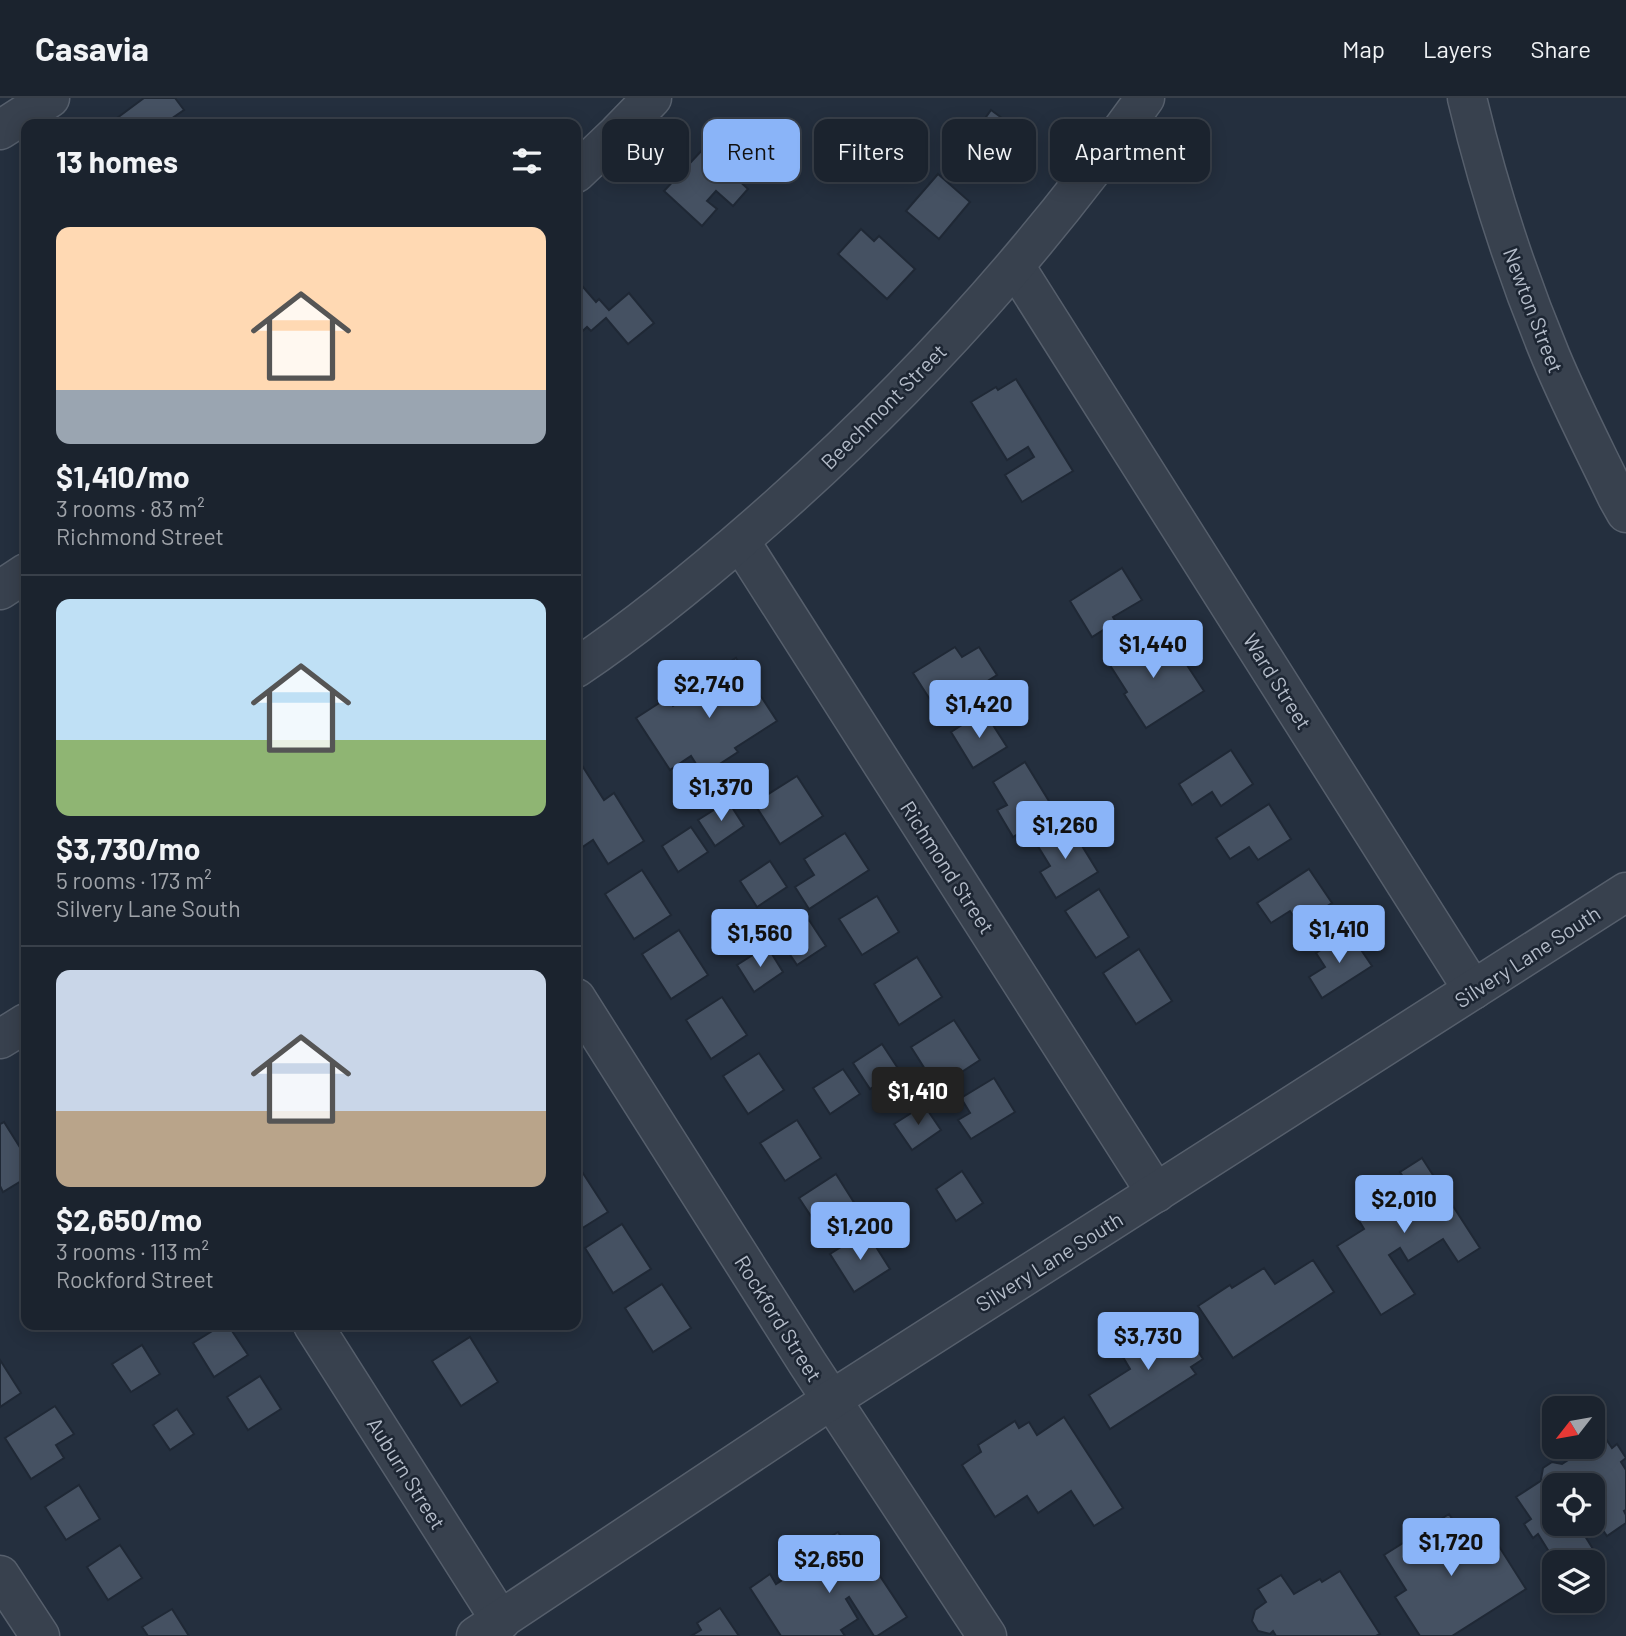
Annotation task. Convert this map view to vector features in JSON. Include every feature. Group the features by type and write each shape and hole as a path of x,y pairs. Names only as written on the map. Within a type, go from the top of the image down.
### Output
{"street":[{"path":"10,121 50,98"},
{"path":"581,168 652,98"},
{"name":"Beechmont Street","path":"581,664 660,606 740,541 886,406 949,340 1014,265 1066,202 1144,98"},
{"name":"Newton Street","path":"1467,98 1508,244 1551,357 1626,513"},
{"name":"Ward Street","path":"1014,265 1473,990"},
{"name":"Richmond Street","path":"740,541 1156,1193"},
{"path":"0,590 21,576"},
{"name":"Silvery Lane South","path":"488,1628 831,1400 1626,892"},
{"name":"Rockford Street","path":"581,1006 831,1400 986,1636"},
{"path":"0,1039 21,1026"},
{"name":"Auburn Street","path":"316,1330 488,1628"},
{"path":"0,1575 40,1636"}],"building":[{"path":"144,98 175,98 184,110 171,119 116,119"},
{"path":"991,110 1003,119 985,119"},
{"path":"703,149 703,182 740,182 748,189 733,206 716,191 707,201 717,209 702,226 664,191 672,182 689,182 689,164"},
{"path":"938,174 942,182 947,182 970,202 939,239 906,211"},
{"path":"861,229 874,241 879,236 915,269 887,299 838,254"},
{"path":"581,285 596,302 599,299 609,310 629,293 654,323 628,344 606,318 591,331 587,327 581,332"},
{"path":"1016,379 1073,471 1022,502 1005,475 1034,457 1028,447 1007,460 971,402"},
{"path":"1122,568 1142,600 1113,617 1116,622 1092,637 1070,601"},
{"path":"1147,632 1168,664 1181,656 1204,691 1146,728 1106,659"},
{"path":"955,647 962,657 979,647 997,675 938,712 913,673"},
{"path":"736,658 777,721 735,748 738,752 703,775 691,756 670,770 636,718 667,698 673,706 712,681 709,676"},
{"path":"984,711 1007,747 973,768 951,732"},
{"path":"1231,750 1253,784 1221,806 1212,792 1192,805 1179,784"},
{"path":"1025,762 1055,811 1013,837 997,810 1007,805 993,782"},
{"path":"581,764 604,800 614,793 644,841 608,864 593,840 581,848"},
{"path":"797,776 823,816 780,844 754,803"},
{"path":"728,801 744,826 715,846 698,820"},
{"path":"1269,804 1291,839 1258,860 1249,847 1230,859 1216,838"},
{"path":"1068,823 1098,872 1056,898 1040,872 1050,866 1036,843"},
{"path":"691,827 708,852 678,872 662,846"},
{"path":"845,833 869,870 809,909 795,887 814,875 804,859"},
{"path":"770,861 787,887 757,907 740,881"},
{"path":"1309,869 1332,903 1299,924 1290,911 1271,923 1257,903"},
{"path":"642,870 671,915 634,939 605,894"},
{"path":"1099,889 1129,937 1096,958 1065,911"},
{"path":"877,896 899,932 862,955 839,919"},
{"path":"809,920 826,946 797,965 780,940"},
{"path":"679,930 708,975 671,999 642,954"},
{"path":"1349,932 1372,966 1322,998 1309,977 1325,967 1316,953"},
{"path":"767,946 783,972 754,992 737,965"},
{"path":"1139,949 1172,1001 1136,1024 1103,973"},
{"path":"917,957 942,997 899,1025 874,984"},
{"path":"722,997 747,1035 711,1059 686,1020"},
{"path":"954,1020 980,1060 937,1088 911,1047"},
{"path":"882,1044 899,1070 870,1089 853,1063"},
{"path":"759,1053 784,1090 748,1114 723,1076"},
{"path":"843,1069 860,1094 830,1114 813,1088"},
{"path":"994,1078 1015,1112 971,1139 958,1120 970,1113 961,1098"},
{"path":"924,1105 941,1130 912,1150 894,1124"},
{"path":"797,1120 821,1158 785,1181 760,1143"},
{"path":"4,1122 21,1149 21,1181 3,1192 0,1186 0,1124"},
{"path":"1422,1158 1480,1248 1458,1262 1443,1239 1408,1261 1400,1248 1389,1255 1415,1294 1381,1315 1337,1246 1364,1229 1355,1214 1406,1182 1400,1172"},
{"path":"581,1170 608,1212 581,1229"},
{"path":"962,1171 983,1203 956,1221 936,1189"},
{"path":"836,1174 860,1212 824,1236 799,1198"},
{"path":"622,1224 651,1269 613,1293 585,1248"},
{"path":"866,1231 890,1269 854,1292 830,1254"},
{"path":"1313,1260 1334,1292 1233,1358 1198,1306 1230,1285 1232,1288 1264,1268 1275,1284"},
{"path":"662,1284 691,1328 653,1352 625,1308"},
{"path":"1176,1317 1203,1359 1191,1367 1196,1374 1110,1429 1089,1395 1130,1369 1120,1352 1145,1337 1142,1332 1154,1325 1157,1329"},
{"path":"214,1330 231,1330 248,1355 214,1377 193,1343"},
{"path":"470,1337 498,1382 461,1406 432,1361"},
{"path":"142,1345 160,1374 131,1392 112,1364"},
{"path":"0,1360 21,1393 0,1407"},
{"path":"260,1376 281,1409 248,1430 227,1397"},
{"path":"55,1406 74,1434 56,1445 64,1458 31,1479 5,1438"},
{"path":"177,1409 194,1434 170,1450 153,1425"},
{"path":"1064,1417 1123,1508 1094,1526 1071,1491 1038,1513 1027,1496 995,1517 962,1465 981,1452 978,1445 1015,1421 1019,1428 1029,1422 1037,1435"},
{"path":"1605,1438 1612,1448 1617,1444 1626,1458 1621,1462 1626,1470 1626,1523 1607,1536 1605,1533 1605,1473 1542,1473 1543,1468 1552,1462 1562,1464 1568,1460 1605,1460"},
{"path":"1542,1480 1542,1536 1585,1536 1593,1549 1548,1550 1538,1534 1533,1538 1524,1524 1531,1519 1516,1497"},
{"path":"79,1485 100,1519 66,1540 45,1507"},
{"path":"1449,1514 1467,1542 1488,1529 1526,1589 1452,1636 1420,1636 1395,1597 1406,1590 1384,1555"},
{"path":"838,1532 859,1564 868,1558 907,1617 874,1636 849,1597 846,1599 858,1619 841,1630 845,1636 781,1636 750,1588 770,1574 776,1584 804,1566 798,1557"},
{"path":"120,1545 142,1578 108,1600 87,1567"},
{"path":"1340,1571 1380,1634 1276,1636 1273,1631 1270,1634 1258,1631 1252,1621 1255,1610 1266,1602 1258,1589 1281,1575 1294,1594"},
{"path":"720,1608 739,1636 691,1636 701,1630 697,1623"},
{"path":"172,1609 189,1636 148,1636 142,1627"}]}
